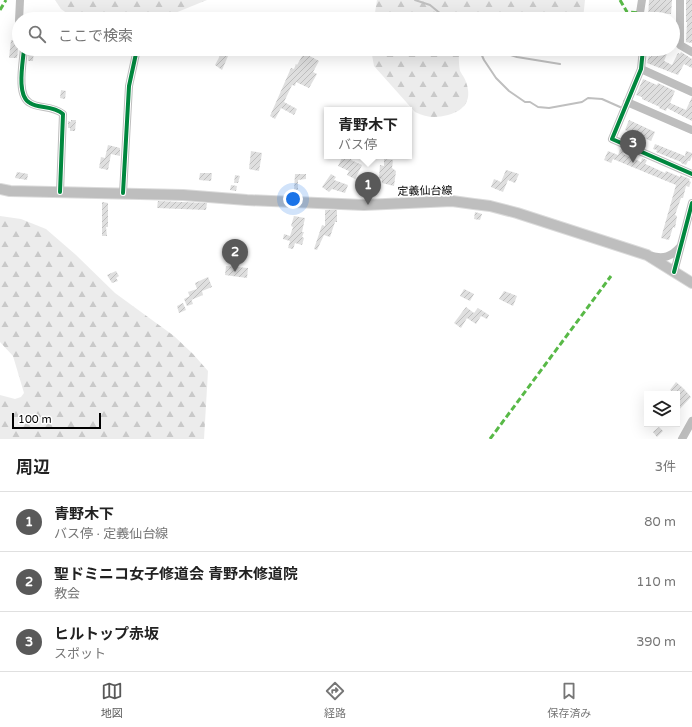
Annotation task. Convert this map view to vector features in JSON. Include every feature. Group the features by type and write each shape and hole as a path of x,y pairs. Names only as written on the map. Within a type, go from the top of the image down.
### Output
{"main road":[{"name":"定義仙台線","path":"0,189 10,191 124,193 326,204 364,205 452,201 490,206 517,213 647,256 692,283"}],"street":[{"path":"19,12 20,0"},
{"path":"640,12 642,0"},
{"path":"680,0 680,45 692,52"},
{"path":"23,56 21,85 24,97 30,103 59,110 63,114 60,192"},
{"path":"124,193 129,86 135,56"},
{"path":"643,56 641,69 612,139 692,174"},
{"path":"641,69 690,91 692,82"},
{"path":"627,102 692,130"},
{"path":"674,272 692,203"},
{"path":"647,256 666,258 674,254 681,247"},
{"path":"682,439 692,421"}],"green space":[{"path":"55,0 207,0 177,12 65,12 61,9"},
{"path":"377,0 585,0 584,12 375,12"},
{"path":"372,56 459,56 460,71 468,88 468,99 463,107 448,115 435,117 419,114 415,112 374,66"},
{"path":"0,216 21,219 46,229 76,255 115,293 174,336 193,354 208,371 204,439 0,439 0,395 15,399 21,397 24,393 13,356 0,342"}],"building":[{"path":"649,0 672,0 671,12 648,12"},
{"path":"686,0 692,0 692,43 686,42"},
{"path":"12,40 12,56 17,56 17,58 9,58"},
{"path":"681,52 692,59 692,68 684,64 678,75 647,63 649,56 666,56 664,61 672,65 676,56 680,56"},
{"path":"28,56 33,56 33,61 28,61"},
{"path":"220,56 228,56 222,70 215,65"},
{"path":"302,56 310,56 319,61 313,72 317,74 309,88 296,82 295,86 292,85 284,102 297,109 294,115 281,108 275,119 270,116 291,68 294,69 296,64 297,65"},
{"path":"643,79 657,85 658,83 675,91 670,103 686,110 692,97 692,121 667,108 666,111 659,108 660,107 636,95"},
{"path":"61,90 66,91 65,99 60,98"},
{"path":"71,120 76,120 75,131 70,131 70,128 68,128 68,121 71,122"},
{"path":"629,120 655,132 651,141 625,130"},
{"path":"655,144 685,156 686,151 692,153 690,161 688,161 686,165 656,152 657,150 653,149"},
{"path":"108,145 120,148 120,156 111,154 108,170 99,168 101,157 105,158"},
{"path":"620,149 625,151 623,154 641,162 642,158 647,160 645,164 665,173 666,171 680,177 680,175 690,179 689,181 691,182 689,187 686,186 683,198 681,198 675,215 677,216 675,228 673,227 669,240 661,238 676,185 613,159 611,163 604,160 608,151 618,155"},
{"path":"251,151 262,153 259,171 249,169"},
{"path":"342,159 352,159 362,165 355,179 347,175 349,171 338,166"},
{"path":"384,159 393,160 392,168 396,171 394,186 382,183 382,179 379,178 380,165 384,166"},
{"path":"506,170 519,174 515,183 508,180 503,192 491,187 494,179 501,182"},
{"path":"17,172 28,174 27,180 15,178"},
{"path":"200,173 212,173 211,181 199,180"},
{"path":"295,174 306,174 306,179 298,180 298,190 294,190"},
{"path":"331,174 336,177 334,180 348,185 345,193 332,189 329,192 322,187"},
{"path":"235,175 240,176 238,183 234,183"},
{"path":"231,185 237,186 236,191 230,190"},
{"path":"158,201 207,203 206,210 157,208"},
{"path":"102,202 108,203 108,227 106,227 107,236 102,236"},
{"path":"325,210 337,210 337,222 335,222 330,237 324,235 317,250 314,249 322,225 325,226"},
{"path":"475,212 482,214 480,220 474,219"},
{"path":"294,216 305,218 302,232 304,232 302,237 304,238 302,245 295,243 293,249 288,248 290,241 283,239 284,234 290,236"},
{"path":"226,266 248,268 247,278 225,275"},
{"path":"116,271 119,276 116,278 118,281 112,283 107,275"},
{"path":"208,277 212,287 202,291 203,295 191,300 188,292 197,289 195,283"},
{"path":"464,289 474,294 470,301 460,296"},
{"path":"504,291 517,296 513,306 499,299"},
{"path":"190,296 193,304 187,306 184,299"},
{"path":"183,303 186,310 179,313 177,306"},
{"path":"466,307 474,313 478,308 489,315 487,319 481,316 476,324 467,318 461,328 454,323"},
{"path":"676,382 691,397 680,409 680,391 670,390"},
{"path":"659,427 663,431 657,437 653,432"}],"waterway":[{"path":"415,0 430,5 438,12"},
{"path":"482,56 496,78 509,91 525,102 530,102 538,107 549,108 582,102 588,98 602,99 620,107"},
{"path":"514,56 560,64"}],"marked path":[{"path":"0,10 6,0"},
{"path":"620,0 627,12"},
{"path":"490,439 611,276"}],"cycle path":[{"path":"23,56 21,78 23,93 26,99 34,105 54,109 63,114 60,192"},
{"path":"123,193 129,86 135,56"},
{"path":"642,56 641,69 612,139 692,174"},
{"path":"674,272 692,203"}],"place":[{"name":"ヒルトップ赤坂","path":"633,163"},
{"name":"青野木下","path":"368,205"},
{"name":"聖ドミニコ女子修道会 青野木修道院","path":"235,272"}]}
